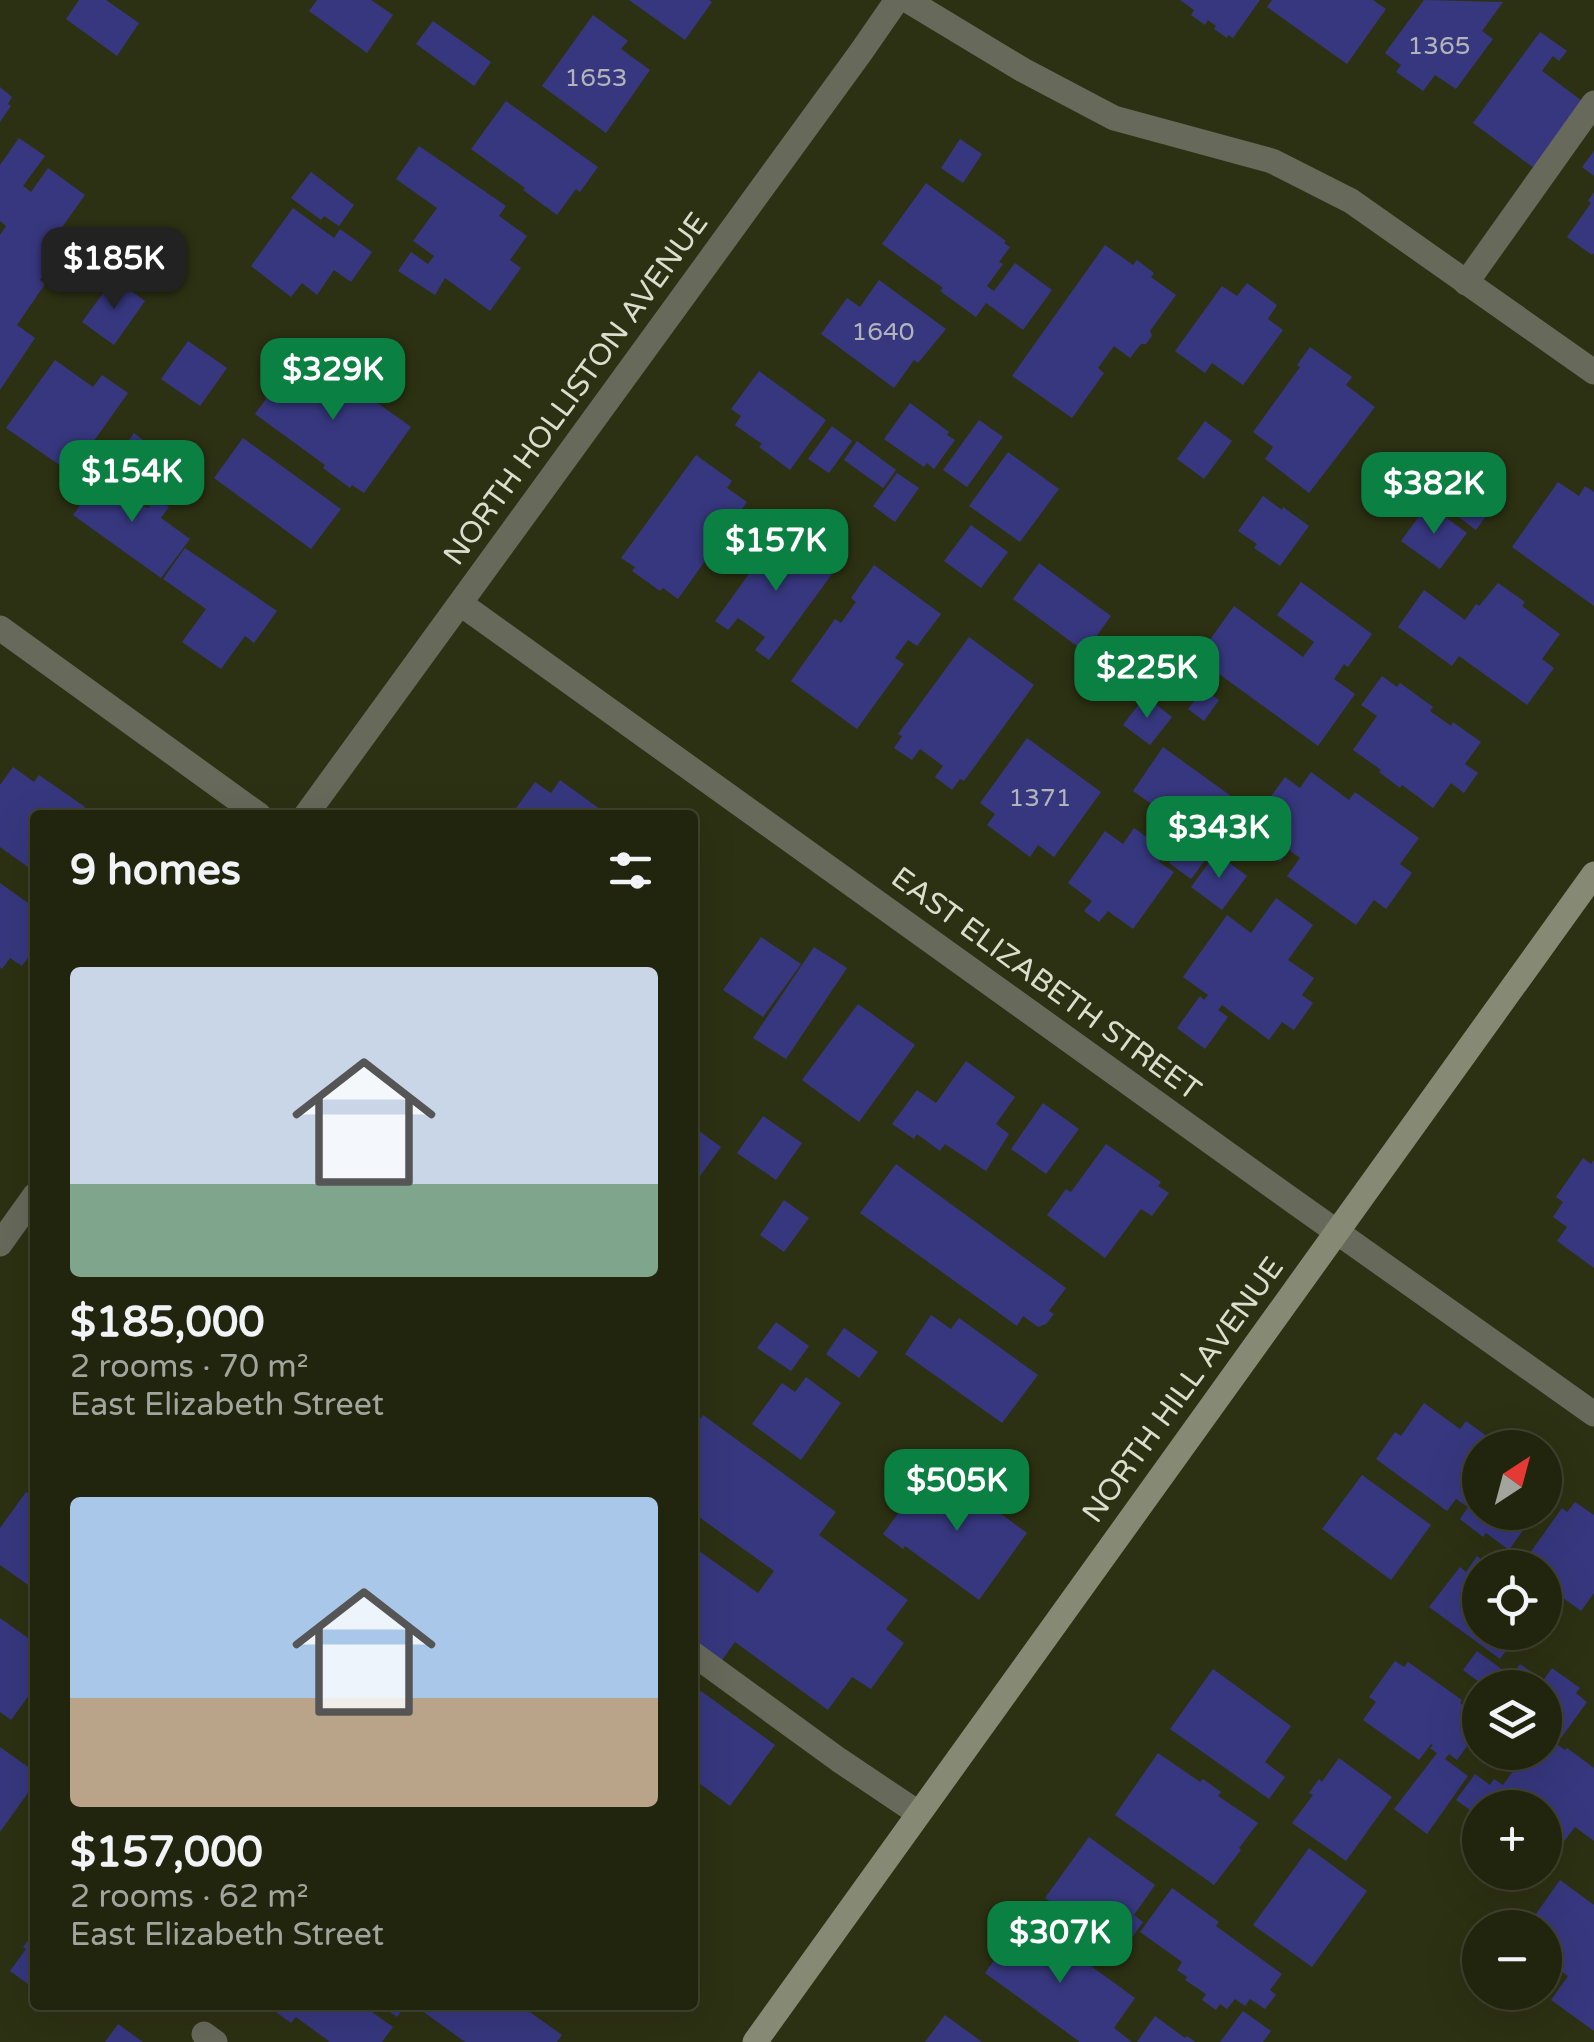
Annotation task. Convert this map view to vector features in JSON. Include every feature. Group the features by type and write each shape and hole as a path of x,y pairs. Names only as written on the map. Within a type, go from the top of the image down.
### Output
{"street":[{"name":"NORTH HOLLISTON AVENUE","path":"310,810 897,0"},
{"path":"907,0 1023,70 1114,118 1272,161 1351,201 1594,372"},
{"path":"1466,283 1594,103"},
{"name":"EAST ELIZABETH STREET","path":"461,604 1594,1414"},
{"path":"0,628 253,810"},
{"name":"NORTH HILL AVENUE","path":"755,2042 1594,874"},
{"path":"0,1244 30,1202"},
{"path":"698,1658 918,1813"}],"building":[{"path":"79,0 106,0 139,23 117,56 66,19"},
{"path":"317,0 371,0 393,15 367,53 309,11"},
{"path":"629,0 709,0 712,2 685,40"},
{"path":"1180,0 1260,0 1233,38 1227,38 1208,20 1205,25 1191,15 1194,10"},
{"path":"1272,0 1373,0 1386,9 1347,64 1267,7"},
{"path":"1424,0 1503,2 1482,31 1493,39 1456,89 1435,75 1423,91 1396,72 1401,65 1385,53"},
{"path":"593,15 628,41 621,49 650,70 606,133 542,86"},
{"path":"433,21 491,62 474,86 416,44"},
{"path":"1540,32 1567,51 1559,61 1553,56 1542,71 1586,104 1538,171 1473,123"},
{"path":"0,87 12,97 0,122"},
{"path":"506,101 598,167 557,215 471,149"},
{"path":"19,138 45,156 23,186 31,192 48,168 85,195 48,247 58,254 40,280 45,284 17,325 35,338 0,390 0,235 6,226 0,221 0,165"},
{"path":"960,139 982,154 963,183 941,168"},
{"path":"419,146 506,206 499,216 527,236 510,260 521,268 490,311 445,278 435,295 398,271 411,252 428,264 434,256 413,241 437,208 396,179"},
{"path":"1594,151 1594,176 1582,167"},
{"path":"311,172 354,205 339,226 324,216 321,220 291,198"},
{"path":"926,183 1010,247 987,286 994,291 1015,263 1052,290 1023,330 986,303 976,317 882,244"},
{"path":"1594,192 1592,255 1567,237 1591,203 1588,201"},
{"path":"293,208 334,238 340,229 372,252 351,282 334,270 317,295 302,283 291,297 251,266"},
{"path":"1105,245 1133,265 1137,260 1154,273 1151,277 1176,295 1150,331 1152,336 1130,358 1114,346 1098,368 1104,373 1072,418 1012,376"},
{"path":"134,255 155,258 150,281 130,277"},
{"path":"114,278 145,301 114,345 82,322"},
{"path":"879,280 946,329 918,363 914,360 894,388 821,334 847,298 860,307"},
{"path":"1247,283 1277,305 1268,319 1283,330 1243,385 1212,363 1205,373 1175,351 1222,286 1237,296"},
{"path":"188,341 227,368 200,406 161,379"},
{"path":"1310,347 1352,377 1346,385 1375,407 1309,493 1265,459 1273,447 1253,432"},
{"path":"300,353 411,427 364,493 352,485 350,488 255,414"},
{"path":"55,360 93,387 102,375 128,393 71,473 6,428"},
{"path":"759,371 826,420 790,470 735,425 741,416 731,409"},
{"path":"910,403 955,440 934,469 927,463 924,467 884,439"},
{"path":"979,420 1003,437 967,487 943,470"},
{"path":"1205,421 1232,441 1204,479 1177,459"},
{"path":"832,426 852,441 829,473 808,459"},
{"path":"134,433 159,453 134,488 108,469"},
{"path":"243,438 341,509 311,549 214,478"},
{"path":"857,441 896,470 883,488 844,460"},
{"path":"1008,452 1059,489 1020,542 969,506"},
{"path":"696,455 732,481 727,488 747,502 678,599 632,571 635,567 621,558"},
{"path":"1468,461 1506,488 1476,530 1438,502"},
{"path":"103,472 148,508 155,498 169,507 161,518 190,539 161,578 73,515"},
{"path":"897,473 919,488 895,522 873,506"},
{"path":"1558,482 1579,496 1585,486 1594,492 1594,606 1512,547"},
{"path":"1263,496 1309,526 1280,566 1238,531"},
{"path":"1428,504 1467,533 1440,569 1401,541"},
{"path":"971,525 1008,552 981,588 944,561"},
{"path":"777,535 832,574 769,660 755,650 765,637 738,618 728,630 715,621"},
{"path":"185,548 277,611 254,643 245,636 221,669 182,642 206,609 163,579"},
{"path":"1039,563 1111,616 1085,652 1013,599"},
{"path":"874,565 941,614 917,646 908,640 895,658 904,664 857,729 791,681 835,619 841,623 856,602 851,598"},
{"path":"1301,582 1372,634 1334,679 1355,694 1318,746 1197,658 1234,606 1303,657 1314,642 1277,615"},
{"path":"1498,583 1560,634 1542,659 1554,668 1527,705 1459,656 1452,666 1398,627 1424,590 1465,620"},
{"path":"969,637 1034,685 964,781 960,779 952,790 935,777 943,766 920,749 912,760 894,748 902,736 898,734"},
{"path":"1382,676 1397,687 1400,683 1433,707 1430,711 1481,742 1465,764 1478,773 1464,793 1451,783 1433,808 1402,785 1400,788 1353,750 1377,716 1361,705"},
{"path":"1203,689 1219,700 1204,721 1188,709"},
{"path":"1145,696 1172,717 1150,745 1123,725"},
{"path":"1027,738 1101,792 1054,857 1038,845 1030,857 987,825 995,814 980,803"},
{"path":"1163,747 1242,804 1212,847 1133,791"},
{"path":"13,767 34,782 39,775 85,807 30,810 30,868 0,847 0,785"},
{"path":"1311,772 1349,800 1355,792 1419,838 1400,864 1412,873 1386,909 1374,900 1356,925 1287,876 1300,858 1289,850 1280,862 1251,840 1260,828 1255,825 1259,819 1256,817 1285,777 1300,788"},
{"path":"560,780 601,810 515,810 535,782 551,793"},
{"path":"1134,828 1166,851 1159,862 1174,872 1133,929 1108,911 1099,922 1084,911 1092,901 1068,883 1105,831 1123,844"},
{"path":"1190,835 1212,851 1191,879 1169,863"},
{"path":"1216,853 1247,876 1222,910 1191,887"},
{"path":"0,883 30,904 30,955 22,966 10,958 0,967"},
{"path":"1276,898 1313,925 1288,960 1314,978 1302,995 1313,1003 1294,1030 1282,1022 1269,1040 1222,1005 1218,1010 1228,1017 1205,1049 1177,1028 1200,996 1204,1000 1208,995 1183,977 1227,915 1251,933"},
{"path":"761,937 801,964 763,1017 723,990"},
{"path":"814,947 847,968 786,1059 753,1038"},
{"path":"858,1004 915,1045 859,1122 802,1080"},
{"path":"966,1061 1015,1097 996,1124 1009,1134 986,1171 945,1144 940,1151 917,1134 914,1139 892,1124 917,1090 936,1103"},
{"path":"1043,1103 1079,1129 1046,1174 1011,1149"},
{"path":"763,1116 802,1143 776,1180 737,1153"},
{"path":"698,1130 721,1147 698,1179"},
{"path":"1106,1144 1161,1182 1158,1186 1169,1193 1152,1216 1141,1209 1105,1258 1047,1215 1066,1189 1071,1192"},
{"path":"1583,1158 1591,1164 1594,1160 1594,1268 1557,1241 1567,1227 1553,1217 1563,1202 1556,1197"},
{"path":"896,1164 1066,1288 1049,1311 1054,1314 1046,1324 1038,1327 1023,1316 1017,1326 860,1213"},
{"path":"784,1200 809,1218 784,1252 760,1235"},
{"path":"931,1315 951,1329 959,1318 1038,1375 1002,1423 905,1354"},
{"path":"776,1322 809,1346 791,1371 757,1348"},
{"path":"844,1328 878,1352 859,1378 826,1354"},
{"path":"806,1377 841,1403 801,1460 752,1424 782,1383 795,1392"},
{"path":"1424,1403 1460,1429 1466,1421 1478,1430 1462,1430 1462,1503 1456,1499 1447,1511 1376,1459 1395,1432 1401,1436"},
{"path":"703,1415 836,1512 819,1535 908,1600 886,1629 904,1643 871,1689 852,1677 828,1710 735,1642 717,1667 698,1653 698,1550 758,1593 774,1571 698,1516 698,1422"},
{"path":"940,1469 1027,1533 979,1600 883,1534 911,1496 917,1501"},
{"path":"1362,1475 1431,1525 1391,1580 1322,1529"},
{"path":"26,1492 30,1495 30,1586 0,1565 0,1528"},
{"path":"1575,1502 1594,1515 1594,1593 1581,1611 1562,1597 1562,1550 1532,1550 1546,1530 1562,1530 1562,1508 1567,1512"},
{"path":"1474,1530 1523,1530 1509,1550 1486,1533 1483,1537"},
{"path":"1462,1569 1462,1631 1429,1607"},
{"path":"0,1618 30,1639 30,1694 11,1720 0,1712"},
{"path":"1488,1650 1507,1650 1500,1659"},
{"path":"1477,1651 1503,1670 1463,1670"},
{"path":"1395,1661 1404,1667 1408,1662 1462,1700 1462,1753 1457,1760 1449,1754 1445,1759 1468,1776 1427,1834 1394,1809 1437,1753 1430,1748 1431,1744 1419,1760 1363,1720 1376,1702 1369,1697"},
{"path":"1213,1669 1291,1726 1265,1762 1285,1777 1269,1799 1170,1729"},
{"path":"1562,1675 1580,1688 1576,1693 1587,1702 1562,1737"},
{"path":"701,1691 775,1745 730,1806 698,1782"},
{"path":"0,1747 30,1768 30,1790 0,1832"},
{"path":"1562,1748 1567,1748 1594,1768 1594,1841 1575,1827 1562,1844 1562,1790 1463,1790 1475,1774 1490,1785 1494,1779 1503,1785 1514,1770 1562,1770"},
{"path":"1158,1753 1200,1782 1203,1779 1221,1792 1218,1796 1258,1823 1214,1885 1115,1815"},
{"path":"1339,1758 1392,1797 1346,1861 1292,1823 1313,1795 1309,1793 1319,1779 1322,1782"},
{"path":"1089,1837 1155,1885 1134,1915 1143,1922 1121,1953 1045,1898"},
{"path":"1309,1848 1367,1891 1312,1967 1253,1925"},
{"path":"1562,1881 1594,1905 1594,2031 1562,2008 1562,1984 1568,1976 1562,1972 1562,1910 1539,1910 1553,1890 1562,1890"},
{"path":"1172,1888 1282,1974 1270,1990 1276,1995 1265,2009 1250,1999 1245,2006 1235,1999 1227,2009 1220,2004 1216,2010 1202,2000 1206,1994 1177,1970 1182,1962 1140,1932"},
{"path":"1016,1919 1032,1931 1036,1926 1135,1998 1114,2028 1132,2042 1080,2042 985,1973 1008,1941 1003,1938"},
{"path":"30,1938 30,1985 10,1971 26,1949 23,1947"},
{"path":"273,2010 369,2010 393,2027 382,2042 330,2042 296,2017 291,2023"},
{"path":"421,2010 527,2010 562,2035 557,2042 465,2042"},
{"path":"1243,2011 1271,2031 1263,2042 1220,2042"},
{"path":"945,2015 982,2042 925,2042"},
{"path":"1155,2016 1185,2038 1195,2042 1137,2042"},
{"path":"118,2024 143,2042 105,2042"}]}
